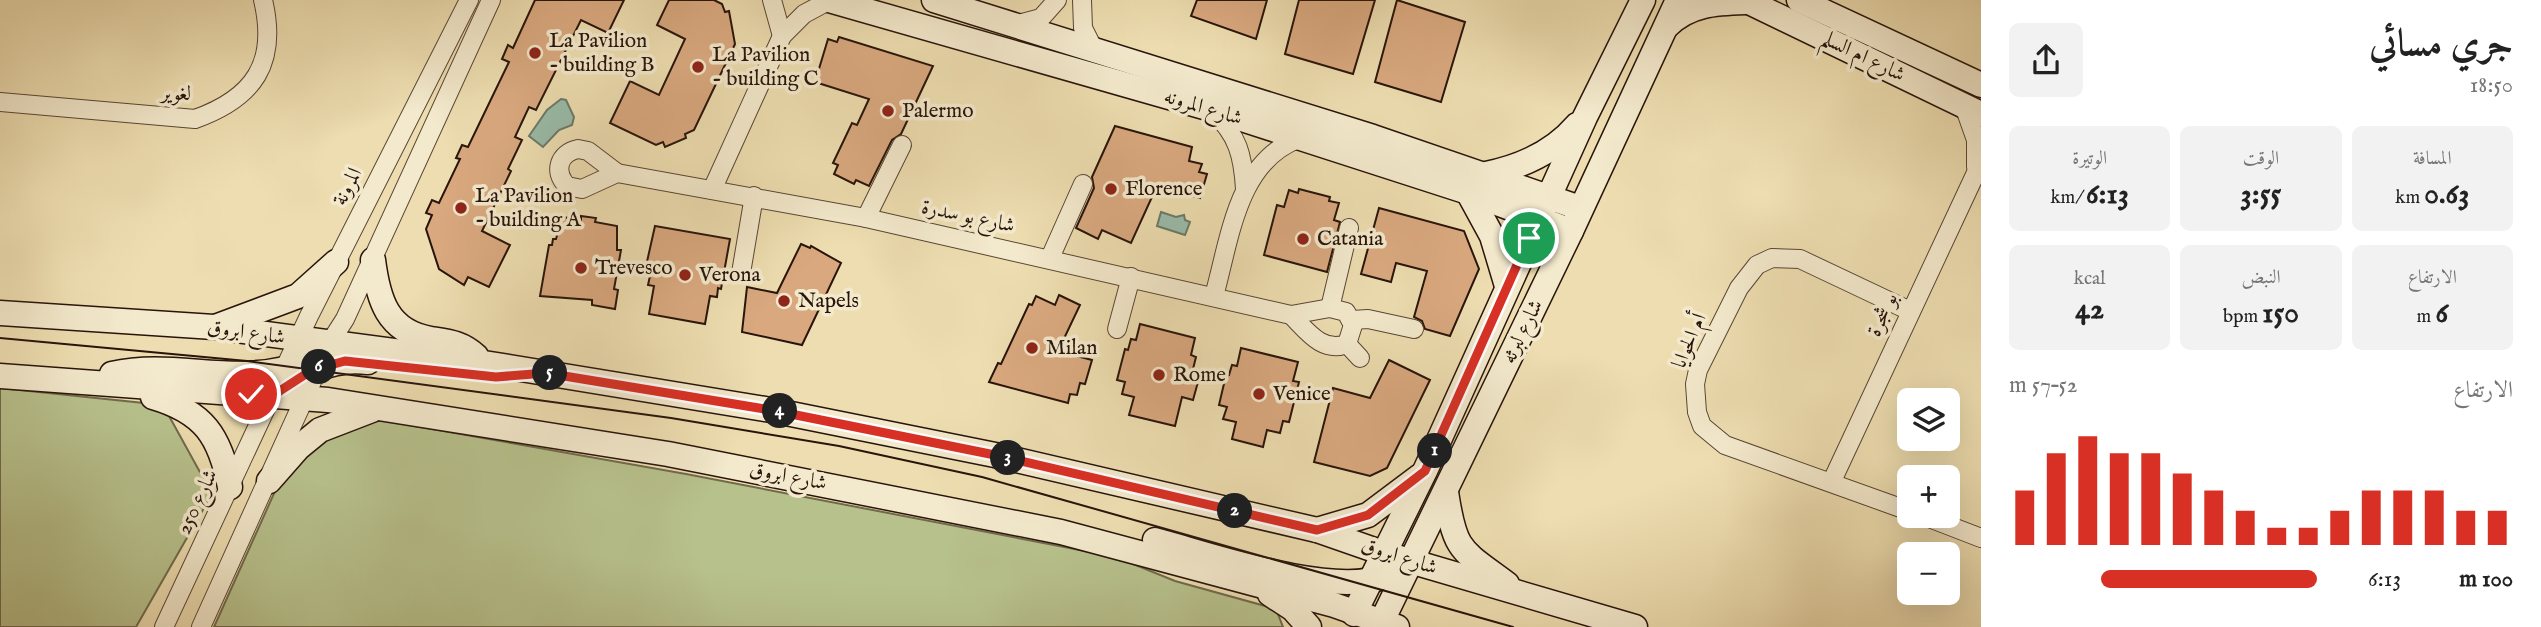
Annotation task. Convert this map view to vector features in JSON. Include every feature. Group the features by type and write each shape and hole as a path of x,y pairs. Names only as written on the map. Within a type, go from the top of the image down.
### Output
{"street":[{"name":"لغوير","path":"0,102 195,119 220,110 236,101 264,60 269,27 263,0"},
{"name":"المرونة","path":"272,396 336,262 469,0"},
{"path":"201,627 491,0"},
{"path":"772,0 782,36"},
{"path":"712,190 782,36 803,14 829,0"},
{"name":"شارع المرونه","path":"829,0 1211,110 1468,192 1543,208 1580,208"},
{"name":"شارع المرونه","path":"934,0 1486,174 1543,208 1571,231"},
{"path":"1014,25 1041,18 1057,0"},
{"path":"1082,0 1083,28 1094,50"},
{"name":"شارع لبرثه","path":"1351,620 1386,554 1585,117 1643,0"},
{"name":"شارع لبرثه","path":"1386,626 1410,561 1571,231 1678,0"},
{"name":"شارع ام السلم","path":"1799,0 1979,82"},
{"path":"1664,28 1697,7 1747,1"},
{"name":"شارع ام السلم","path":"1747,1 1972,110"},
{"path":"1211,110 1236,137 1243,161 1245,189"},
{"name":"بو شجرة","path":"1832,481 1979,164 1972,110"},
{"path":"1486,174 1518,166 1548,151 1585,117"},
{"path":"1214,296 1245,189 1266,158 1298,139"},
{"path":"866,219 902,145"},
{"name":"شارع بو سدرة","path":"617,173 754,196 866,219 1131,276 1292,315 1329,308"},
{"path":"1050,258 1083,184"},
{"path":"1468,192 1492,236 1507,286"},
{"path":"741,273 754,196"},
{"path":"1348,344 1353,330 1352,320 1342,309 1329,308 1349,229"},
{"name":"أم الحوايا","path":"1897,506 1725,444 1702,426 1695,399 1698,370 1743,282 1757,265 1772,258 1800,259 1910,311"},
{"path":"373,260 381,303 395,323 412,335 464,345 484,363"},
{"path":"214,327 298,296 336,262"},
{"path":"1117,329 1131,276"},
{"name":"شارع ابروق","path":"0,313 214,327 298,340 325,355 484,363 771,410 995,455 1317,530 1386,554 1635,627"},
{"path":"1292,315 1323,345 1333,348 1348,344"},
{"path":"1352,320 1368,319 1414,329"},
{"path":"1348,344 1360,358"},
{"path":"272,396 325,355"},
{"path":"92,383 112,374 132,370 256,376 286,370 325,355 496,377 546,373"},
{"name":"شارع ابروق","path":"0,376 307,398 516,428 668,454 1061,532 1334,605 1351,620 1386,626"},
{"path":"130,387 183,407 202,421 222,454 230,487"},
{"name":"شارع 250","path":"164,627 272,396"},
{"path":"268,481 298,448 320,430 373,409"},
{"path":"1317,530 1368,515 1425,471"},
{"path":"1446,492 1452,531 1460,547 1521,595"},
{"path":"1061,532 1093,527 1306,578 1359,583 1372,580 1410,561"},
{"path":"1955,528 1981,538"},
{"path":"1351,620 1399,585 1416,581 1447,582 1559,618 1570,620 1596,616"},
{"path":"1258,586 1293,609 1309,627"}],"green space":[{"path":"0,388 163,405 212,494 136,627 0,627"},
{"path":"381,420 686,474 1116,557 1175,581 1276,609 1283,627 214,627 285,469 347,426"}],"shaded area":[{"path":"561,99 566,100 574,117 572,125 559,130 543,147 529,136 547,110"},
{"path":"1161,212 1176,217 1184,215 1185,220 1190,222 1185,235 1157,226"}],"building":[{"path":"535,0 624,0 608,33 581,20 536,110 529,107 515,137 522,140 508,169 511,171 482,231 510,245 489,287 468,277 464,285 439,269 426,229 432,215 426,213 432,200 439,203 460,159 456,158 462,145 468,147 509,62 502,59 508,45 513,48"},
{"name":"La Pavilion - building C","path":"669,0 714,0 722,4 725,12 729,11 735,44 694,130 685,134 686,138 665,147 663,142 656,145 610,123 630,81 659,95 685,39 657,25"},
{"path":"1197,0 1267,0 1256,39 1191,16"},
{"path":"1299,0 1375,0 1353,74 1285,54"},
{"path":"1397,0 1465,22 1441,102 1375,82"},
{"name":"Palermo","path":"839,37 933,66 901,134 892,140 869,186 856,180 854,184 834,174 838,165 833,163 852,123 857,125 869,99 815,82 828,39 837,42"},
{"name":"Florence","path":"1115,126 1192,147 1189,161 1202,164 1199,172 1207,174 1200,198 1157,186 1131,243 1102,230 1098,239 1076,228 1094,188 1092,177"},
{"name":"Catania","path":"1299,189 1330,197 1329,201 1339,203 1334,220 1340,222 1327,272 1264,255 1277,205 1284,207 1289,190 1298,193"},
{"path":"1379,208 1464,231 1479,269 1450,336 1425,329 1422,321 1414,317 1427,271 1396,263 1391,282 1361,274"},
{"name":"Trevesco","path":"581,216 617,226 617,250 621,250 614,289 618,290 615,309 592,305 592,300 540,296 549,245 556,239 562,217 581,220"},
{"name":"Verona","path":"655,226 730,239 721,289 718,288 717,297 710,296 705,324 649,314 654,286 648,285 650,276 644,275"},
{"name":"Napels","path":"801,244 810,248 811,246 841,263 802,345 742,332 747,287 777,293"},
{"name":"Milan","path":"1059,295 1080,305 1058,351 1092,360 1085,384 1080,383 1077,395 1070,394 1068,403 989,382 998,363 1001,364 1029,304 1032,305 1036,296 1055,305"},
{"name":"Rome","path":"1140,324 1195,338 1191,355 1196,357 1193,369 1201,371 1193,400 1182,397 1175,426 1129,415 1134,397 1122,394 1125,382 1117,380 1125,349 1128,350 1131,339 1136,340"},
{"name":"Venice","path":"1241,348 1298,362 1293,381 1299,382 1289,422 1283,421 1280,433 1267,430 1263,447 1232,439 1236,422 1223,419 1227,407 1219,405 1226,375 1229,375 1232,365 1237,366"},
{"path":"1389,360 1430,380 1387,468 1370,476 1314,462 1333,388 1370,398"}],"tram line":[{"path":"0,338 247,361 671,418 839,446 982,477 1513,627"}],"place":[{"name":"La Pavilion - building B","path":"535,53"},
{"name":"La Pavilion - building C","path":"698,67"},
{"name":"Palermo","path":"888,111"},
{"name":"Florence","path":"1111,189"},
{"name":"La Pavilion - building A","path":"461,208"},
{"name":"Catania","path":"1303,239"},
{"name":"Trevesco","path":"581,268"},
{"name":"Verona","path":"685,275"},
{"name":"Napels","path":"784,301"},
{"name":"Milan","path":"1032,348"},
{"name":"Rome","path":"1159,375"},
{"name":"Venice","path":"1259,394"}],"route":[{"path":"251,394 272,396 312,370 328,363 345,361 496,377 546,373 771,410 995,455 1317,530 1368,515 1425,471 1529,238"}]}
